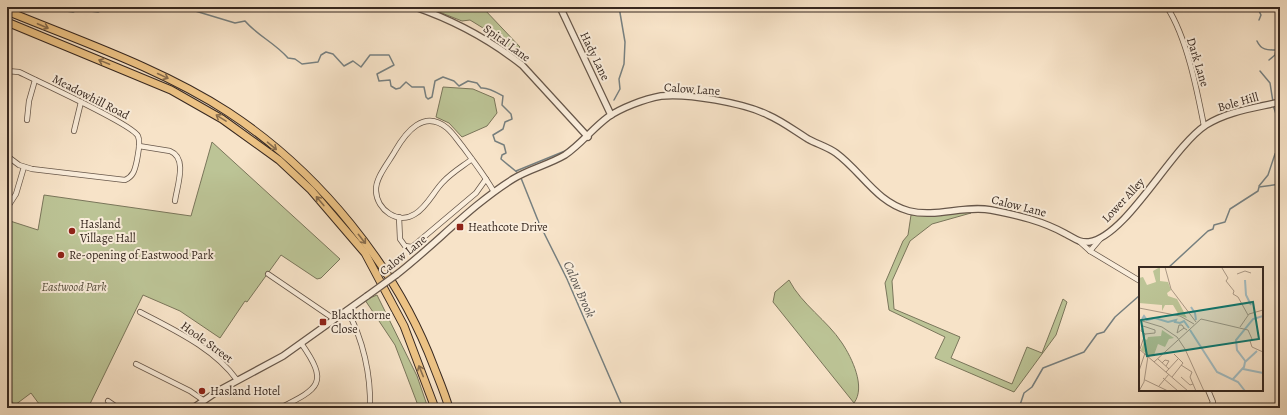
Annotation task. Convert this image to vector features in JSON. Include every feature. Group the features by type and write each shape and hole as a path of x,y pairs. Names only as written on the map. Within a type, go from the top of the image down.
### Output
{"highway":[{"path":"7,10 182,85 228,112 295,165 343,215 373,252 402,297 427,349 448,408"},
{"path":"7,22 171,90 222,119 279,160 311,190 365,253 404,326 435,408"}],"street":[{"name":"Spital Lane","path":"415,7 448,20 476,34 514,59 522,65 588,136"},
{"name":"Hady Lane","path":"560,7 611,115"},
{"name":"Dark Lane","path":"1167,7 1173,17 1182,42 1197,92 1204,126"},
{"name":"Meadowhill Road","path":"7,71 19,72 81,102 135,132 138,135 139,146"},
{"path":"29,117 29,101 35,80"},
{"name":"Calow Lane","path":"193,408 203,400 237,380 276,360 367,296 396,275 494,192 514,178 559,159 576,148 611,115 661,96 712,100 751,108 777,119 836,153 869,186 891,204 908,211 924,213 978,208 990,210 1043,223 1080,242"},
{"path":"74,131 81,102"},
{"name":"Bole Hill","path":"1172,159 1187,141 1204,126 1220,118 1275,103"},
{"path":"472,159 445,180 415,214 399,217 390,215 382,209 377,198 376,185 399,144 412,127 421,122 439,123 448,129 472,159 494,192"},
{"path":"75,124 81,125"},
{"path":"7,156 14,162 24,167 125,180 133,173 139,146 163,149 177,155 180,164 174,193 175,201"},
{"name":"Lower Alley","path":"1080,242 1091,242 1101,238 1142,199 1172,159"},
{"path":"7,208 9,202 16,194 24,167"},
{"name":"Calow Lane","path":"399,217 400,239 405,246 412,247 476,193 486,179"},
{"path":"1090,251 1101,238"},
{"path":"1080,242 1090,251 1139,281"},
{"path":"268,274 334,319"},
{"path":"347,310 357,331 362,348 369,384 370,408"},
{"name":"Hoole Street","path":"140,312 191,340 229,370 237,380"},
{"path":"280,408 311,390 318,379 318,370 301,343"},
{"path":"136,364 190,391 203,400"},
{"path":"1208,391 1213,402 1210,408"},
{"path":"108,401 118,408"}],"green space":[{"path":"486,7 484,9 520,47 514,53 496,36 470,20 462,21 429,8"},
{"path":"443,87 473,89 494,98 497,113 487,126 462,137 449,123 436,117"},
{"name":"Eastwood Park","path":"212,142 340,259 321,278 317,279 281,255 247,302 245,301 220,338 180,311 143,295 88,408 42,408 31,393 15,405 7,396 7,220 38,230 44,195 191,216"},
{"path":"964,212 971,213 932,224 910,241 892,281 894,309 960,337 951,358 1012,384 1027,347 1042,353 1063,299 1067,302 1056,335 1014,392 935,358 945,337 889,310 885,283 903,241 908,235 911,215"},
{"path":"789,280 794,289 836,335 850,356 856,373 859,389 854,403 773,302 775,292"},
{"path":"377,295 417,376 428,408 419,408 395,345 365,300"}],"waterway":[{"path":"63,7 66,11 73,12 84,7"},
{"path":"84,7 90,11 98,12 108,7"},
{"path":"182,7 235,23 245,21 288,58 295,59 302,64 318,62 321,55 326,52 333,54 344,66 353,61 361,67 370,55 389,55 394,65 377,74 379,81 390,80 391,86 396,89 400,88 406,82 412,87 424,87 426,97 428,99 432,97 435,81 443,77 454,81 459,86 468,81 477,83 481,88 495,91 503,96 502,105 511,114 512,119 505,122 503,129 493,135 495,141 504,145 506,153 502,155 501,159 518,173"},
{"path":"614,100 620,89 619,79 624,64 625,42 619,7"},
{"path":"1257,7 1261,15 1259,20"},
{"path":"1257,41 1260,46 1265,49 1276,50 1275,55 1269,60"},
{"path":"1260,71 1270,83 1273,102"},
{"path":"1273,105 1280,126"},
{"path":"516,171 565,151 574,145"},
{"path":"1259,186 1268,175 1275,154 1280,147"},
{"name":"Calow Brook","path":"521,178 539,223 567,279 623,408"},
{"path":"1169,267 1208,231 1213,229 1214,225 1225,222 1230,209 1258,191 1259,187 1280,184"},
{"path":"1019,408 1024,393 1032,387 1043,368 1084,352 1097,334 1104,332 1115,317 1139,296"}],"place":[{"name":"Heathcote Drive","path":"460,227"},
{"name":"Hasland Village Hall","path":"72,231"},
{"name":"Re-opening of Eastwood Park","path":"61,255"},
{"name":"Blackthorne Close","path":"323,322"},
{"name":"Hasland Hotel","path":"202,391"}]}
